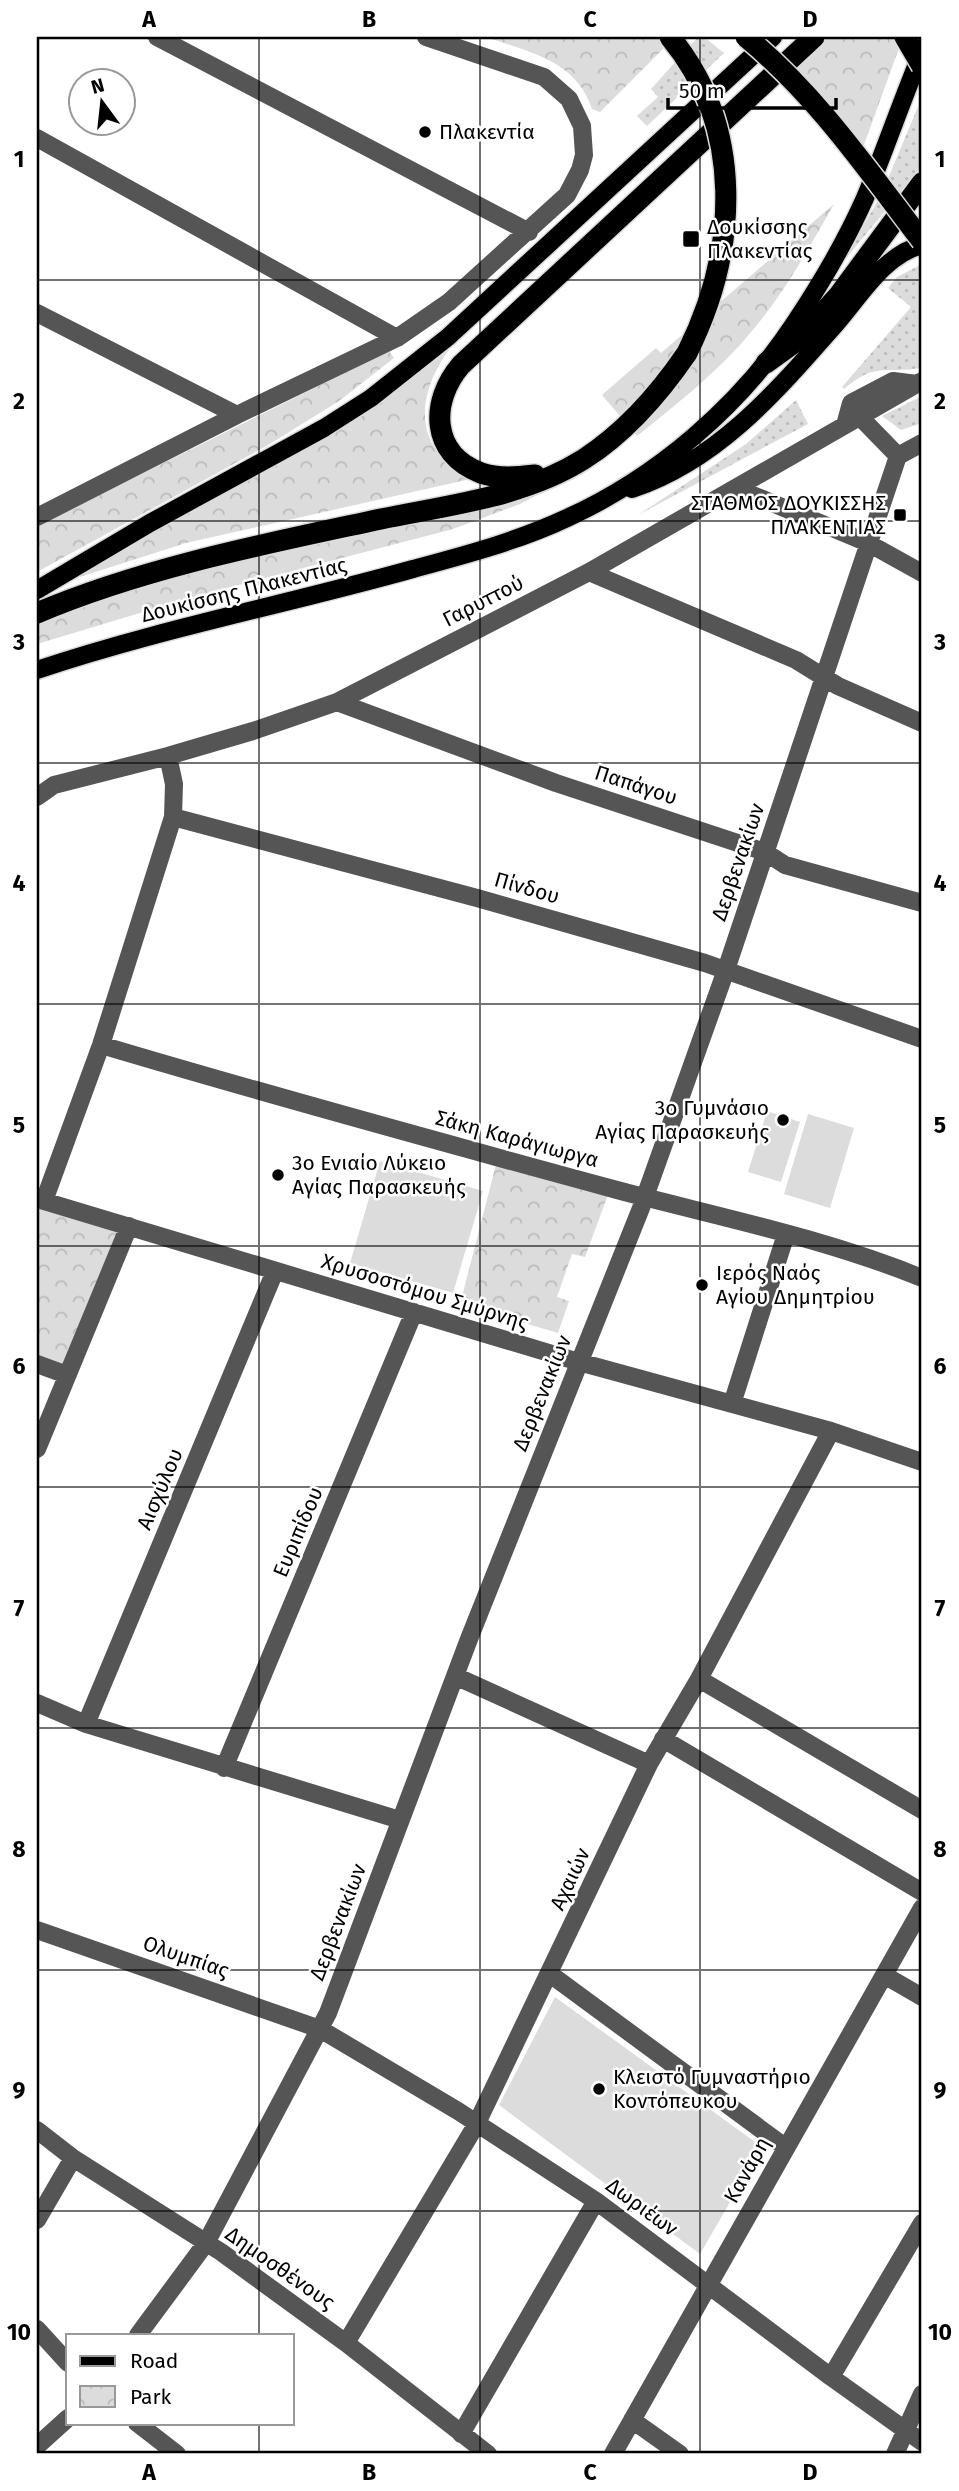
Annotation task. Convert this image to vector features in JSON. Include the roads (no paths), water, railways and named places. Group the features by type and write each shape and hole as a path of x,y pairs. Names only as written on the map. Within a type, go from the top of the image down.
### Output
{"highway":[{"path":"37,613 150,574 271,543 523,488 584,459 630,422 671,376 699,329 711,294 725,224 727,182 722,141 696,72 670,37"},
{"path":"746,37 771,57 814,102 922,243"},
{"path":"561,471 540,475 497,476 481,473 463,463 449,449 439,420 442,396 449,379 814,37"},
{"path":"905,37 922,66"},
{"path":"766,363 798,340 839,295 922,183"}],"main road":[{"path":"37,590 150,523 324,428 371,398 448,337 773,37"},
{"name":"Δουκίσσης Πλακεντίας","path":"37,670 92,652 499,545 567,519 612,495 674,453 728,406 766,363 794,325 824,276 864,199 922,52"},
{"path":"612,495 661,479 707,451 739,426 787,379 887,262 922,243"}],"street":[{"path":"156,37 528,232"},
{"path":"37,517 237,415 397,338 449,302 567,195 580,170 584,155 582,126 569,99 544,77 426,37"},
{"path":"37,138 397,338"},
{"path":"37,313 237,415"},
{"name":"Γαρυττού","path":"37,797 54,785 168,756 337,702 589,572 920,383"},
{"path":"852,421 898,456 922,443"},
{"name":"Δερβενακίων","path":"139,2334 205,2244 320,2029 455,1676 645,1196 726,970 898,456"},
{"path":"736,488 868,543 922,573"},
{"path":"589,572 796,660 838,687 922,723"},
{"name":"Παπάγου","path":"337,702 556,783 765,852 785,865 922,904"},
{"path":"40,1200 101,1045 173,817 174,784 168,756"},
{"name":"Πίνδου","path":"173,817 477,898 726,970 922,1039"},
{"name":"Σάκη Καράγιωργα","path":"101,1045 285,1100 786,1234 881,1261 922,1278"},
{"name":"Χρυσοστόμου Σμύρνης","path":"40,1200 579,1362 831,1432 922,1462"},
{"path":"37,1449 129,1226"},
{"path":"732,1404 786,1234"},
{"name":"Αισχύλου","path":"86,1724 275,1271"},
{"name":"Ευριπίδου","path":"224,1768 414,1312"},
{"path":"37,1364 67,1376"},
{"name":"Αχαιών","path":"346,2343 476,2126 649,1764 699,1679 831,1432"},
{"path":"455,1676 649,1764"},
{"path":"699,1679 922,1810"},
{"path":"37,1703 86,1724 400,1821"},
{"path":"663,1739 922,1892"},
{"name":"Κανάρη","path":"613,2454 922,1908"},
{"name":"Ολυμπίας","path":"37,1930 320,2029"},
{"path":"550,1974 785,2147"},
{"path":"884,1975 922,1997"},
{"name":"Δωριέων","path":"320,2029 458,2111 476,2126 596,2201 922,2442"},
{"name":"Δημοσθένους","path":"37,2130 73,2158 205,2244 346,2343 488,2454"},
{"path":"37,2220 73,2158"},
{"path":"461,2434 596,2201"},
{"path":"831,2377 922,2223"},
{"path":"37,2329 66,2361"},
{"path":"895,2454 922,2394"},
{"path":"37,2446 66,2419"},
{"path":"632,2420 680,2454"},
{"path":"138,2424 177,2454"}],"place":[{"name":"Πλακεντία","path":"425,132"},
{"name":"Δουκίσσης Πλακεντίας","path":"691,239"},
{"name":"ΣΤΑΘΜΟΣ ΔΟΥΚΙΣΣΗΣ ΠΛΑΚΕΝΤΙΑΣ","path":"900,515"},
{"name":"3ο Γυμνάσιο Αγίας Παρασκευής","path":"783,1120"},
{"name":"3ο Ενιαίο Λύκειο Αγίας Παρασκευής","path":"278,1175"},
{"name":"Ιερός Ναός Αγίου Δημητρίου","path":"702,1285"},
{"name":"Κλειστό Γυμναστήριο Κοντόπευκου","path":"599,2089"}]}
